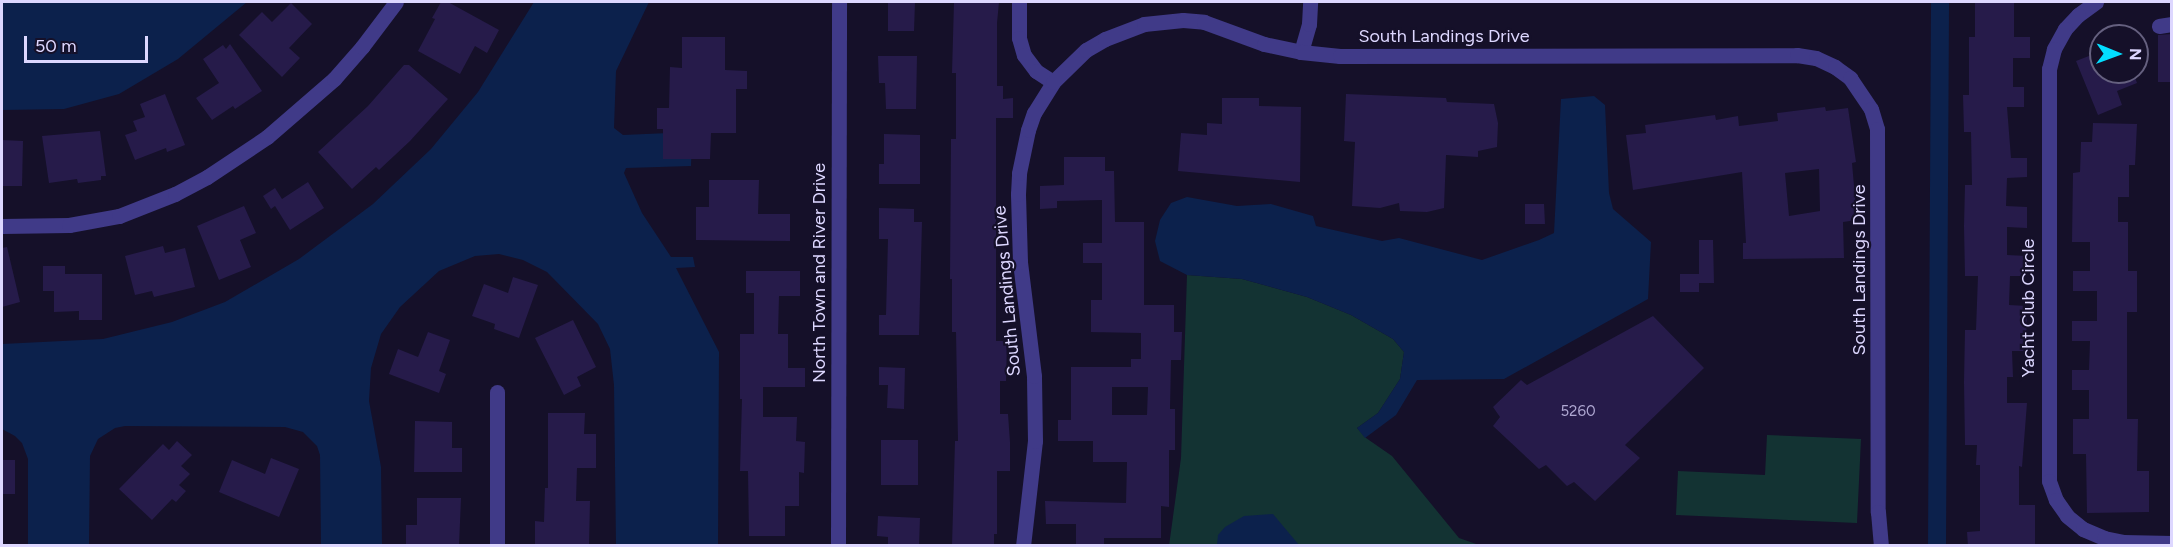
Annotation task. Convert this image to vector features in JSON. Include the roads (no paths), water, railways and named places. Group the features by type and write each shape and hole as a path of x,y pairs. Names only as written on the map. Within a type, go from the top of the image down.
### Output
{"street":[{"path":"2,226 69,225 119,216 176,195 267,137 325,87 362,47 396,2"},
{"name":"North Town and River Drive","path":"838,546 839,2"},
{"path":"1019,2 1019,38 1024,55 1036,71 1053,82"},
{"path":"1301,52 1309,24 1310,2"},
{"name":"Yacht Club Circle","path":"2092,2 2066,29 2054,49 2049,69 2049,481 2056,500 2067,516 2083,529 2104,538 2123,542 2172,543"},
{"name":"South Landings Drive","path":"1023,546 1035,441 1034,376 1020,262 1019,173 1022,152 1034,113 1053,82 1086,50 1105,39 1144,24 1163,20 1204,22 1264,44 1301,52 1340,56 1797,55 1816,58 1835,67 1850,78 1871,109 1878,140 1878,512 1881,546"},
{"path":"497,392 497,546"}],"water":[{"path":"2,2 247,2 178,59 119,94 64,109 2,110"},
{"path":"534,2 649,2 616,71 614,128 623,135 692,132 691,166 626,168 624,173 642,213 671,257 693,257 695,267 676,268 719,352 718,545 616,545 614,385 610,349 598,324 547,272 523,260 499,254 475,256 439,271 400,307 381,334 371,368 369,401 381,467 382,545 321,545 320,455 317,446 303,432 285,427 125,426 115,428 98,439 90,456 89,545 28,545 28,459 22,443 2,429 2,344 103,339 172,322 225,302 299,259 373,204 431,149 478,92"},
{"path":"1594,96 1605,105 1609,193 1613,209 1651,242 1648,299 1504,379 1417,380 1396,415 1365,438 1357,428 1378,413 1400,379 1404,352 1393,339 1351,315 1307,297 1242,279 1187,275 1160,261 1155,241 1160,220 1171,203 1187,197 1237,206 1271,204 1313,216 1316,226 1382,241 1399,238 1482,260 1539,240 1554,233 1561,99"},
{"path":"1273,514 1299,545 1217,545 1218,535 1225,527 1244,516"}],"waterway":[{"path":"1937,546 1940,2"}]}
